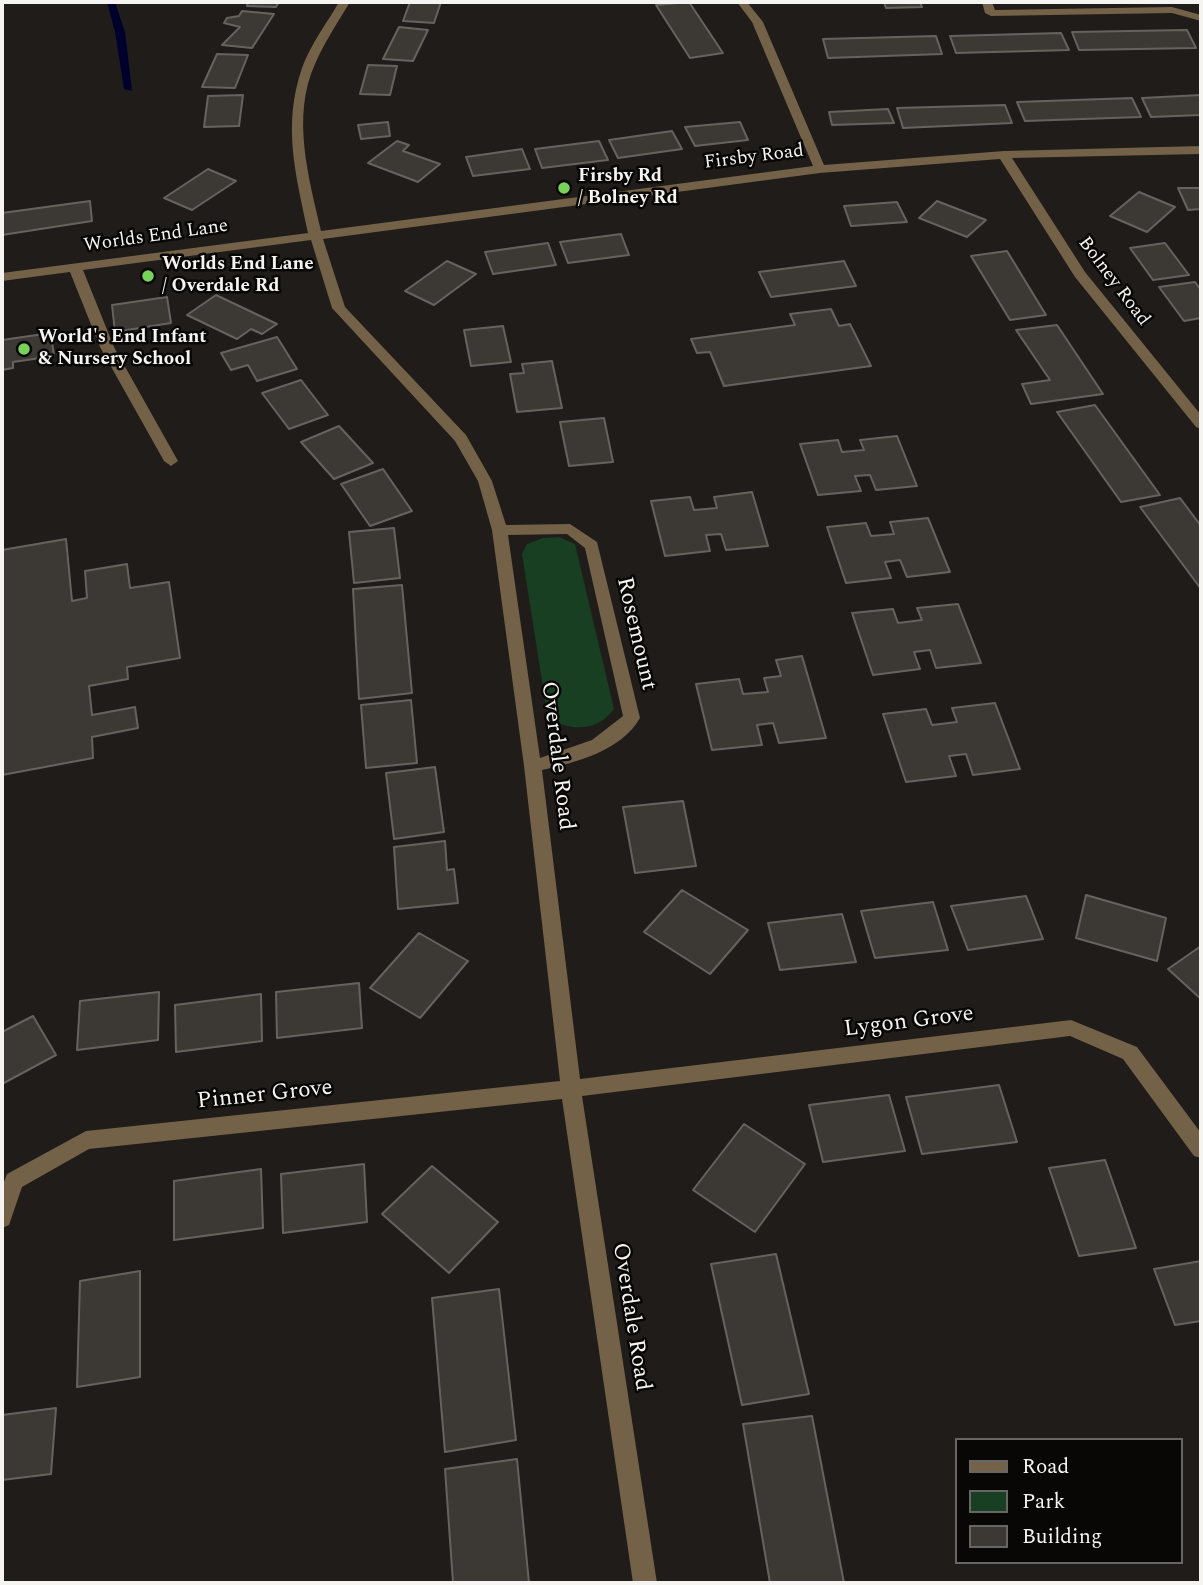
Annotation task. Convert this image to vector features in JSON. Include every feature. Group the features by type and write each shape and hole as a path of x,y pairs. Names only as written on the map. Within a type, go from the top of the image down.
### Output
{"street":[{"name":"Overdale Road","path":"344,2 308,66 300,98 297,154 315,234 339,307 461,438 485,481 500,530 533,766 571,1089 645,1583"},
{"path":"742,2 758,22 820,169"},
{"path":"987,2 991,13 1172,10 1201,18"},
{"name":"Firsby Road","path":"315,234 820,169 1004,155 1201,150"},
{"name":"Bolney Road","path":"1004,155 1080,274 1201,424"},
{"name":"Worlds End Lane","path":"2,277 315,234"},
{"path":"75,268 107,347 171,461"},
{"name":"Rosemount","path":"500,530 570,529 592,546 632,718 611,741 573,757 533,766"},
{"name":"Lygon Grove","path":"571,1089 1071,1028 1130,1053 1201,1149"},
{"name":"Pinner Grove","path":"2,1218 14,1181 86,1140 571,1089"}],"green space":[{"path":"559,537 575,544 614,709 600,722 584,727 566,726 548,719 522,554 527,544 543,538"}],"building":[{"path":"248,2 279,2 276,7 247,6"},
{"path":"410,2 441,2 434,23 403,21"},
{"path":"689,2 723,53 690,58 656,5"},
{"path":"884,2 920,2 922,7 886,8"},
{"path":"242,11 274,14 252,48 222,45 240,27 224,23 227,18 239,16"},
{"path":"399,27 428,30 413,61 383,59"},
{"path":"1187,30 1196,48 1079,50 1072,32"},
{"path":"1061,33 1069,50 956,53 950,36"},
{"path":"936,36 942,54 828,58 823,39"},
{"path":"217,54 248,55 235,88 202,87"},
{"path":"368,65 397,66 390,95 360,94"},
{"path":"243,95 239,126 204,127 208,96"},
{"path":"1201,95 1201,115 1151,117 1142,98"},
{"path":"1132,98 1141,117 1025,121 1017,102"},
{"path":"1005,105 1012,123 903,128 897,108"},
{"path":"888,109 894,123 832,125 829,112"},
{"path":"388,122 390,136 361,139 358,125"},
{"path":"740,122 748,140 695,146 685,127"},
{"path":"672,131 682,149 618,158 609,140"},
{"path":"397,141 409,145 403,151 440,164 418,182 368,163"},
{"path":"599,141 608,160 542,168 535,149"},
{"path":"522,149 530,169 473,176 466,157"},
{"path":"208,169 236,181 192,210 164,198"},
{"path":"1178,188 1201,188 1201,209 1188,210"},
{"path":"1139,192 1175,207 1147,232 1110,216"},
{"path":"90,201 92,221 2,235 2,213"},
{"path":"937,201 986,220 967,237 919,218"},
{"path":"897,202 907,222 851,226 844,206"},
{"path":"621,234 629,255 568,263 560,242"},
{"path":"548,243 556,265 493,274 485,252"},
{"path":"1165,243 1189,275 1153,280 1130,248"},
{"path":"1007,251 1046,315 1010,320 971,256"},
{"path":"447,261 476,274 434,305 405,291"},
{"path":"844,261 856,286 771,297 759,272"},
{"path":"1195,282 1201,290 1201,318 1184,321 1159,287"},
{"path":"216,295 277,324 262,334 251,329 237,339 187,315"},
{"path":"167,297 171,323 115,332 112,305"},
{"path":"831,309 839,326 850,324 871,366 724,386 710,352 697,353 691,339 795,325 790,314"},
{"path":"1057,325 1103,394 1031,404 1022,384 1050,380 1016,330"},
{"path":"503,326 511,362 471,366 464,330"},
{"path":"51,333 54,356 13,362 13,368 2,370 2,340"},
{"path":"277,337 297,369 257,381 248,365 231,370 221,353"},
{"path":"552,361 562,408 517,412 510,374 524,373 522,364"},
{"path":"301,380 328,415 289,429 262,393"},
{"path":"1095,405 1160,495 1121,502 1057,412"},
{"path":"604,418 613,462 569,466 560,422"},
{"path":"339,426 373,463 334,479 301,442"},
{"path":"897,436 917,486 876,490 870,475 855,476 861,491 818,495 800,444 838,440 842,452 864,450 860,440"},
{"path":"383,469 412,511 370,526 341,484"},
{"path":"752,492 768,546 726,550 721,534 706,535 710,551 665,556 651,501 690,497 694,510 717,508 714,497"},
{"path":"1180,498 1201,526 1201,589 1140,507"},
{"path":"928,518 950,572 907,577 900,560 885,562 891,578 846,583 827,527 866,523 871,536 894,534 890,522"},
{"path":"394,528 400,578 354,583 349,532"},
{"path":"66,539 72,601 87,598 85,571 127,564 130,588 169,582 180,658 127,667 128,679 89,686 92,715 135,707 138,728 92,737 93,758 2,775 2,550"},
{"path":"402,585 412,693 359,699 353,589"},
{"path":"958,604 981,663 936,668 930,650 914,652 920,669 873,675 852,613 893,609 898,623 922,620 917,608"},
{"path":"802,656 826,738 779,743 773,723 757,725 762,745 712,750 696,684 739,679 743,694 768,692 764,678 781,676 776,660"},
{"path":"411,700 417,763 366,768 361,705"},
{"path":"995,703 1020,769 973,775 966,754 949,756 956,776 906,782 883,714 926,709 932,725 957,722 952,708"},
{"path":"435,767 444,832 394,839 386,773"},
{"path":"683,801 696,866 635,873 623,807"},
{"path":"445,841 447,870 454,869 458,903 398,909 394,847"},
{"path":"682,890 748,930 710,974 644,932"},
{"path":"1086,895 1166,918 1157,961 1076,938"},
{"path":"1026,896 1043,939 968,950 951,906"},
{"path":"933,902 948,950 875,958 861,911"},
{"path":"842,914 856,962 780,970 768,923"},
{"path":"419,933 468,961 420,1018 370,988"},
{"path":"1201,946 1201,999 1168,969"},
{"path":"359,983 362,1028 277,1038 276,992"},
{"path":"159,992 158,1040 77,1050 80,1001"},
{"path":"261,994 262,1041 176,1052 175,1005"},
{"path":"33,1016 56,1055 2,1084 2,1032"},
{"path":"999,1085 1017,1142 922,1154 906,1097"},
{"path":"889,1095 905,1151 823,1162 809,1105"},
{"path":"744,1124 805,1164 755,1232 693,1190"},
{"path":"1105,1160 1136,1248 1079,1256 1049,1168"},
{"path":"364,1164 367,1222 283,1233 281,1174"},
{"path":"432,1166 498,1222 449,1273 382,1214"},
{"path":"261,1169 263,1228 174,1240 174,1181"},
{"path":"776,1254 809,1394 742,1405 711,1264"},
{"path":"1201,1261 1201,1321 1175,1325 1154,1269"},
{"path":"140,1271 140,1377 77,1387 80,1281"},
{"path":"499,1289 516,1440 445,1452 432,1298"},
{"path":"56,1408 51,1474 2,1480 2,1415"},
{"path":"812,1416 844,1583 770,1583 743,1424"},
{"path":"517,1459 529,1583 453,1583 445,1469"}],"waterway":[{"path":"111,2 120,32 129,89"}],"place":[{"name":"Firsby Rd / Bolney Rd","path":"564,188"},
{"name":"Worlds End Lane / Overdale Rd","path":"148,276"},
{"name":"World's End Infant & Nursery School","path":"24,349"}]}
